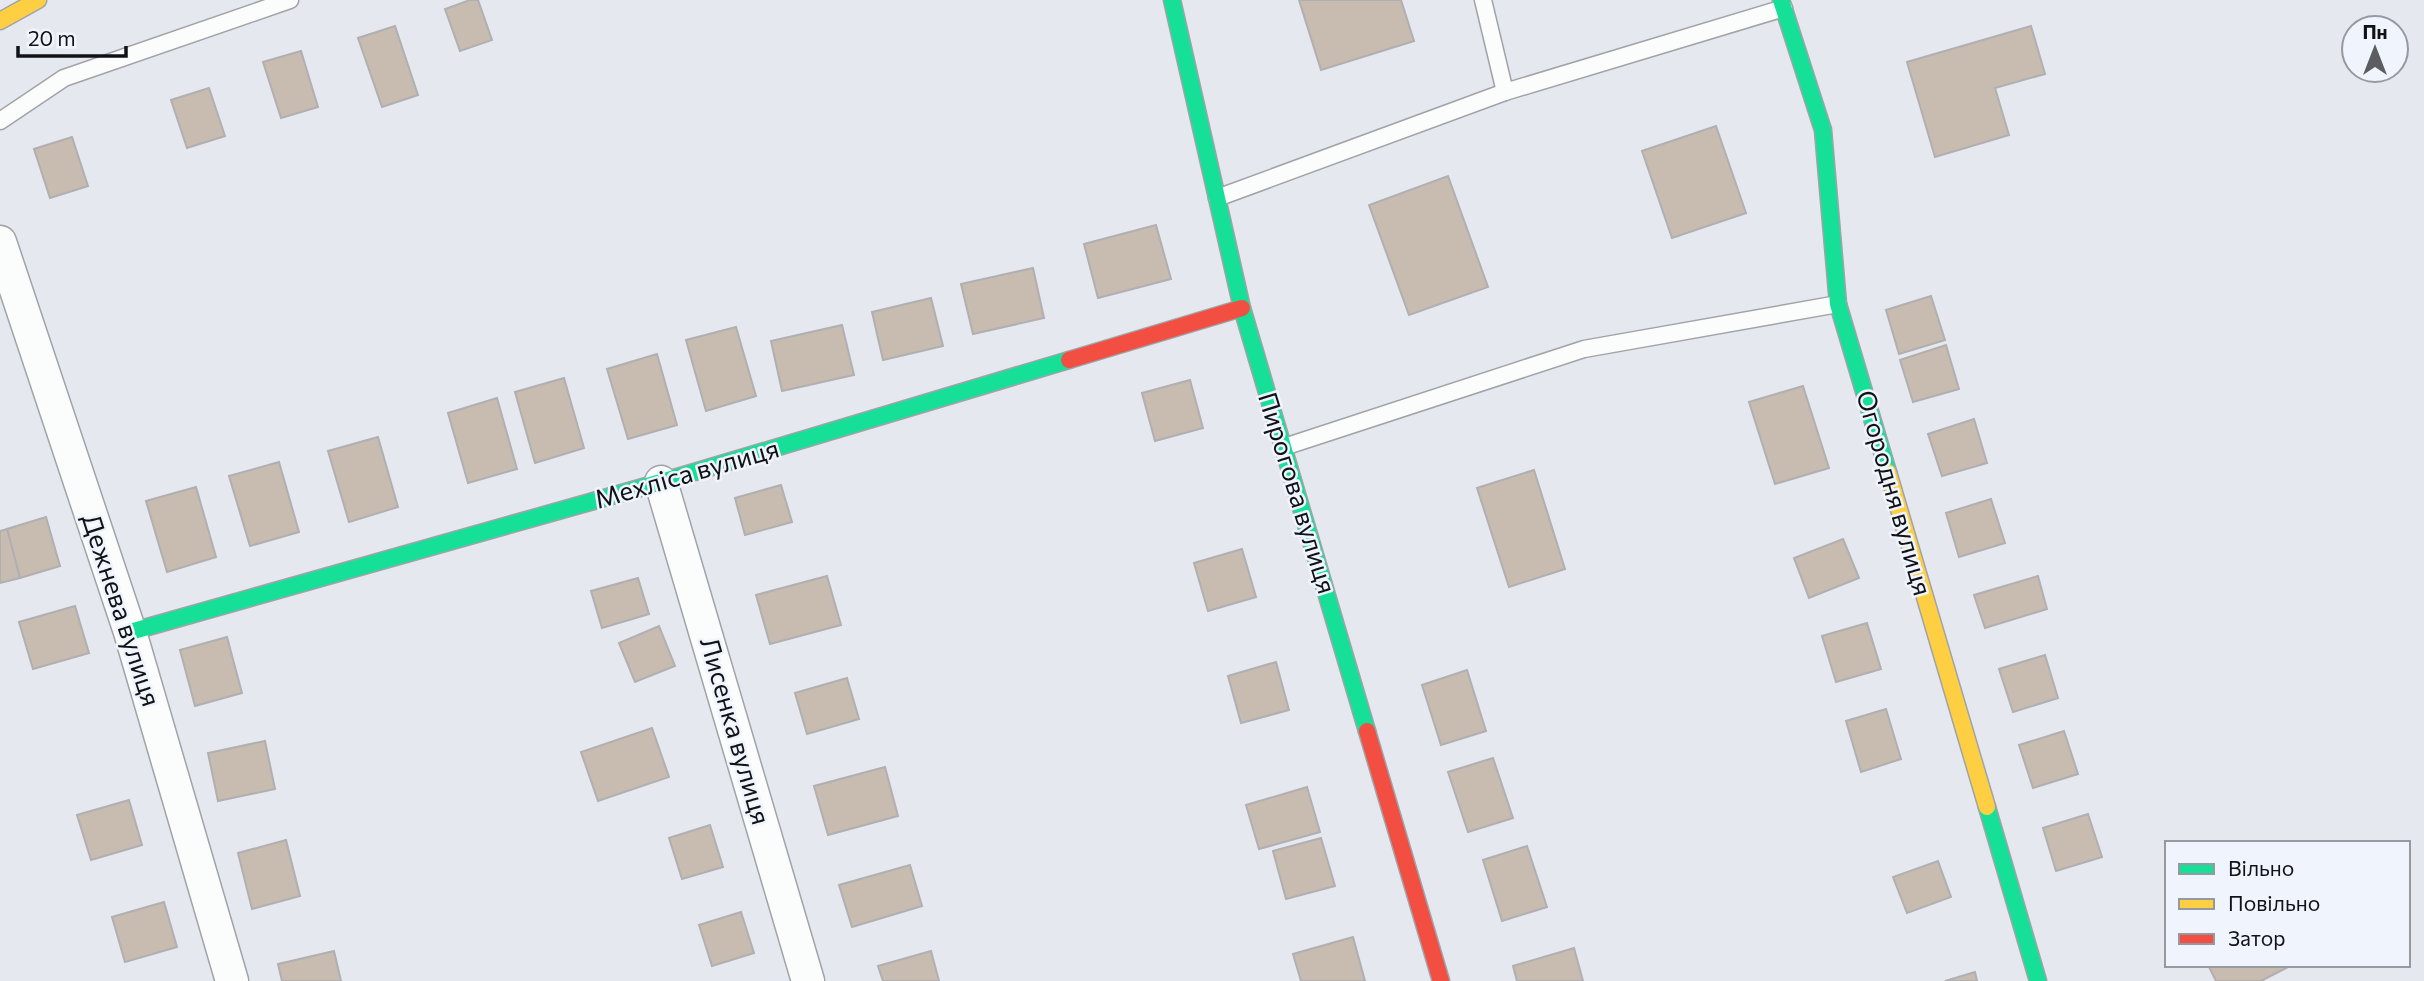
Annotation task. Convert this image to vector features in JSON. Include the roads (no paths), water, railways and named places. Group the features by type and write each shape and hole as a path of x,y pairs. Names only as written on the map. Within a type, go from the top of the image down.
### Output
{"street":[{"path":"0,22 38,0"},
{"name":"Пирогова вулиця","path":"1172,0 1242,308 1441,981"},
{"name":"Огородня вулиця","path":"1783,4 1824,130 1838,304 2038,981"},
{"name":"Дежнева вулиця","path":"0,242 130,632 232,981"},
{"name":"Мехліса вулиця","path":"130,632 661,482 1242,308"},
{"name":"Лисенка вулиця","path":"661,482 808,981"}],"lane":[{"path":"0,121 64,78 290,0"},
{"path":"1483,0 1505,92"},
{"path":"1217,198 1505,92 1783,4"},
{"path":"1284,447 1584,349 1838,304"}]}
